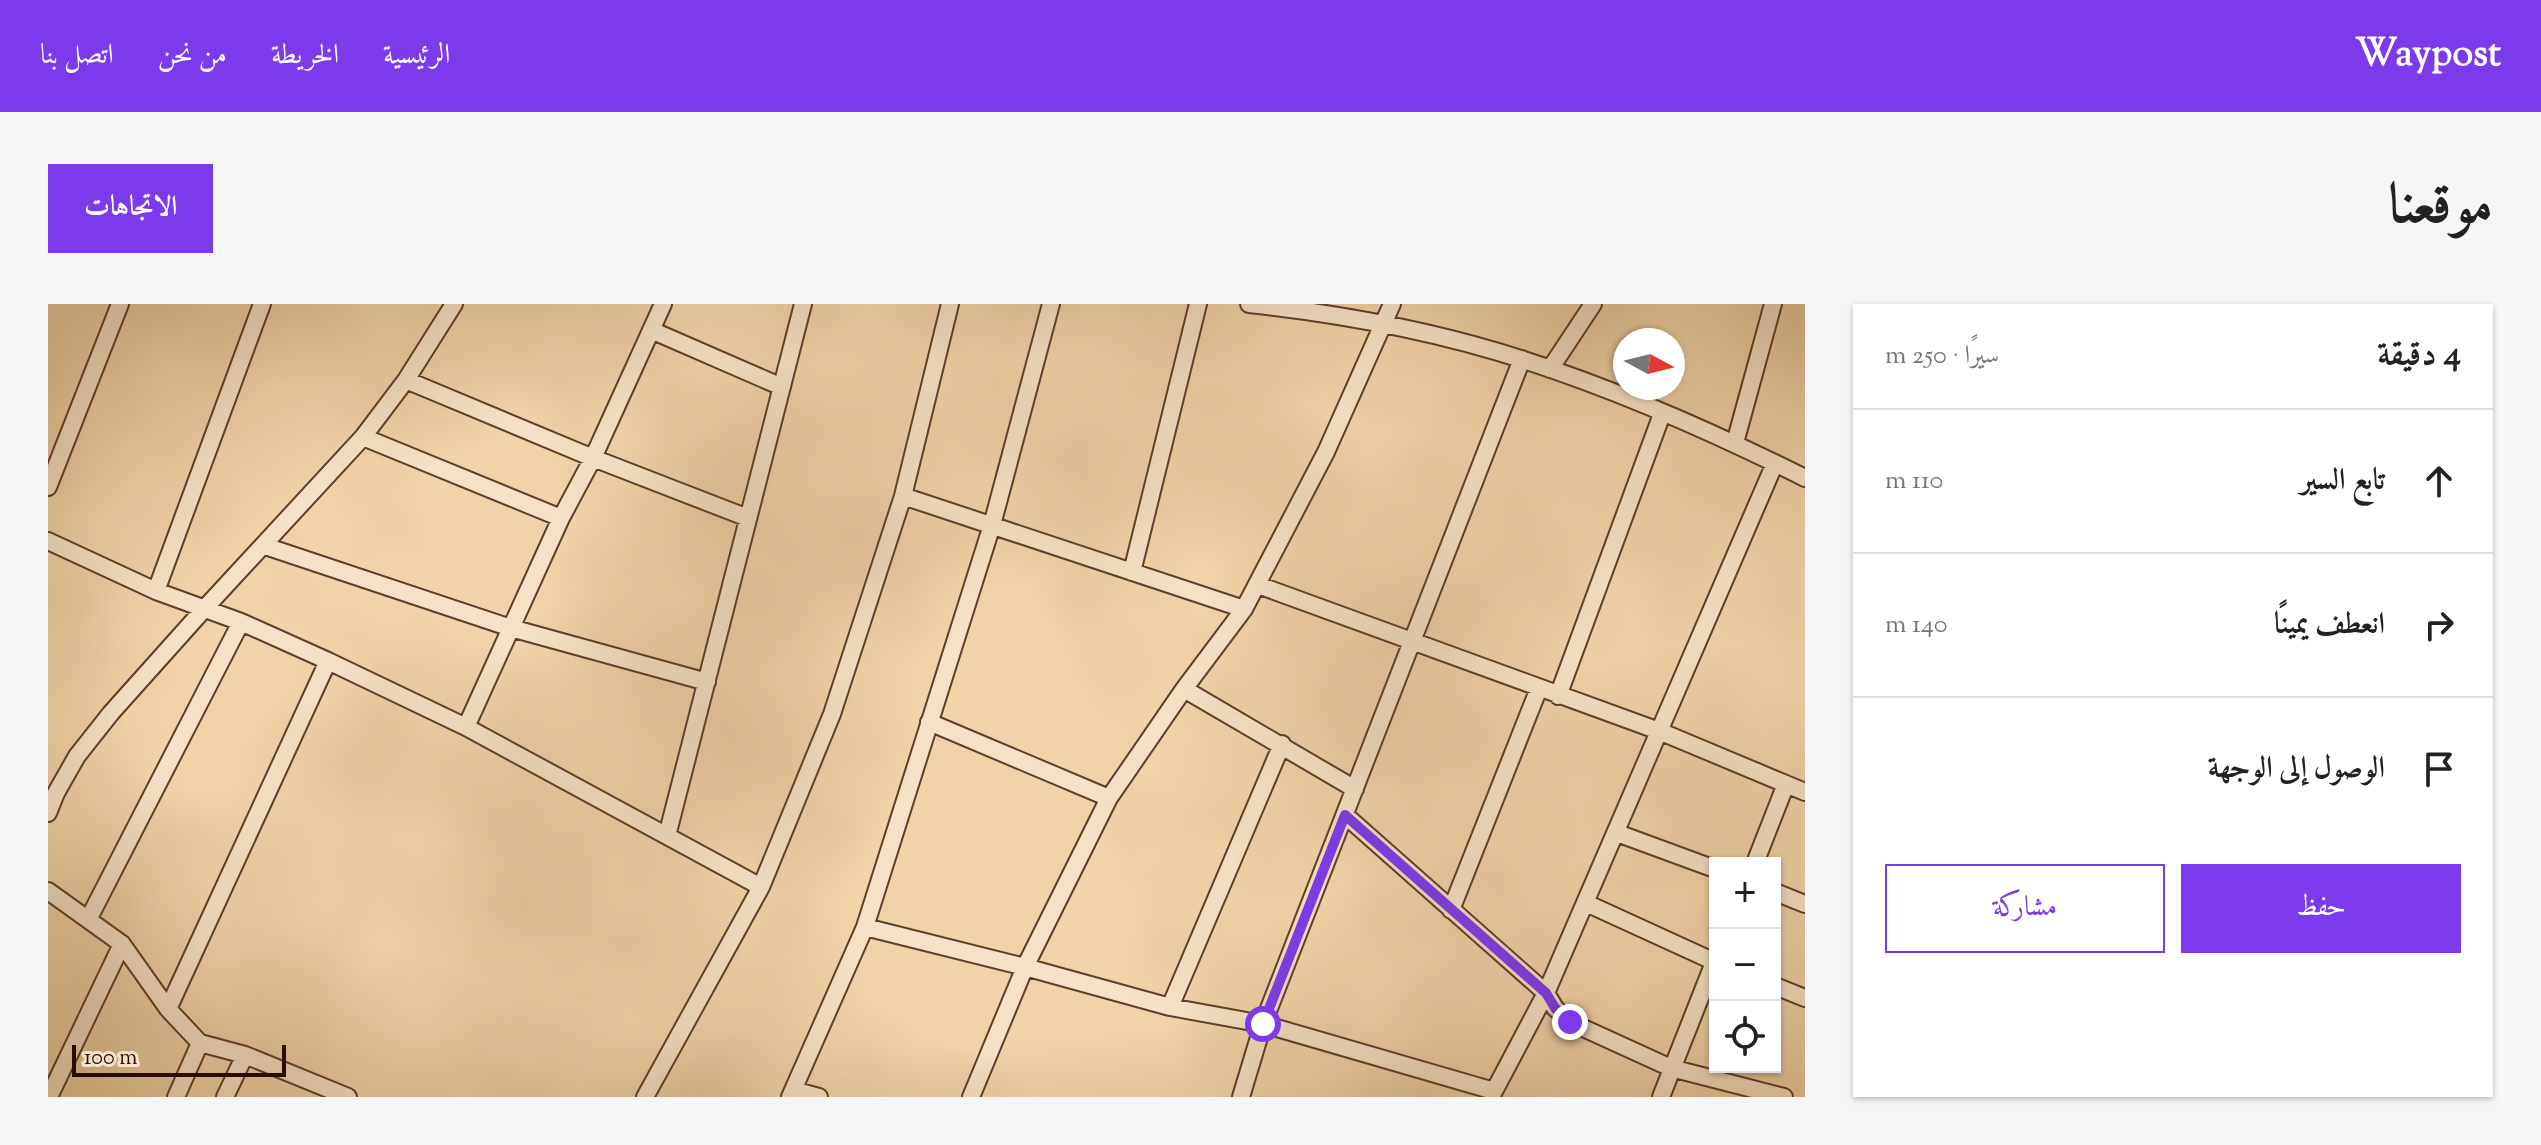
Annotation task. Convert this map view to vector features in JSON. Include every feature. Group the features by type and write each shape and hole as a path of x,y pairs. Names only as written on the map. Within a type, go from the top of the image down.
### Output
{"street":[{"path":"48,487 120,304"},
{"path":"156,591 262,304"},
{"path":"48,813 77,756 111,713 363,437 406,380 454,304"},
{"path":"466,727 663,304"},
{"path":"667,836 803,304"},
{"path":"645,1097 761,887 832,714 903,496 950,304"},
{"path":"819,1097 791,1094 865,927 992,525 1051,304"},
{"path":"1132,572 1198,304"},
{"path":"1249,304 1384,323 1522,359 1735,443 1805,478"},
{"path":"971,1097 1025,967 1109,798 1258,585 1326,452 1392,304"},
{"path":"1550,369 1593,304"},
{"path":"1735,443 1773,304"},
{"path":"651,330 782,387"},
{"path":"1241,1097 1263,1024 1522,359"},
{"path":"406,380 748,518"},
{"path":"1558,696 1662,414"},
{"path":"363,437 561,518"},
{"path":"865,927 1170,1007 1263,1024 1492,1094 1546,993 1775,463"},
{"path":"903,496 1244,609"},
{"path":"48,541 156,591 241,622 466,727 761,887"},
{"path":"265,546 511,628 707,682"},
{"path":"1258,585 1659,731 1805,792"},
{"path":"89,918 241,622"},
{"path":"168,1009 328,661"},
{"path":"1451,910 1539,688"},
{"path":"1184,689 1355,789"},
{"path":"929,722 1109,798"},
{"path":"1170,1007 1282,744"},
{"path":"1757,857 1786,784"},
{"path":"1345,815 1546,993 1555,1008 1570,1022 1671,1068 1784,1097"},
{"path":"1617,833 1709,867"},
{"path":"48,891 122,944 168,1009 200,1043 245,1055 348,1097"},
{"path":"1781,894 1805,904"},
{"path":"1586,903 1709,958"},
{"path":"49,1097 122,944"},
{"path":"1661,1097 1709,976"},
{"path":"1781,988 1805,998"},
{"path":"176,1097 200,1043"},
{"path":"225,1097 245,1055"}],"route":[{"path":"1263,1024 1345,815 1546,993 1555,1008 1570,1022"}]}
